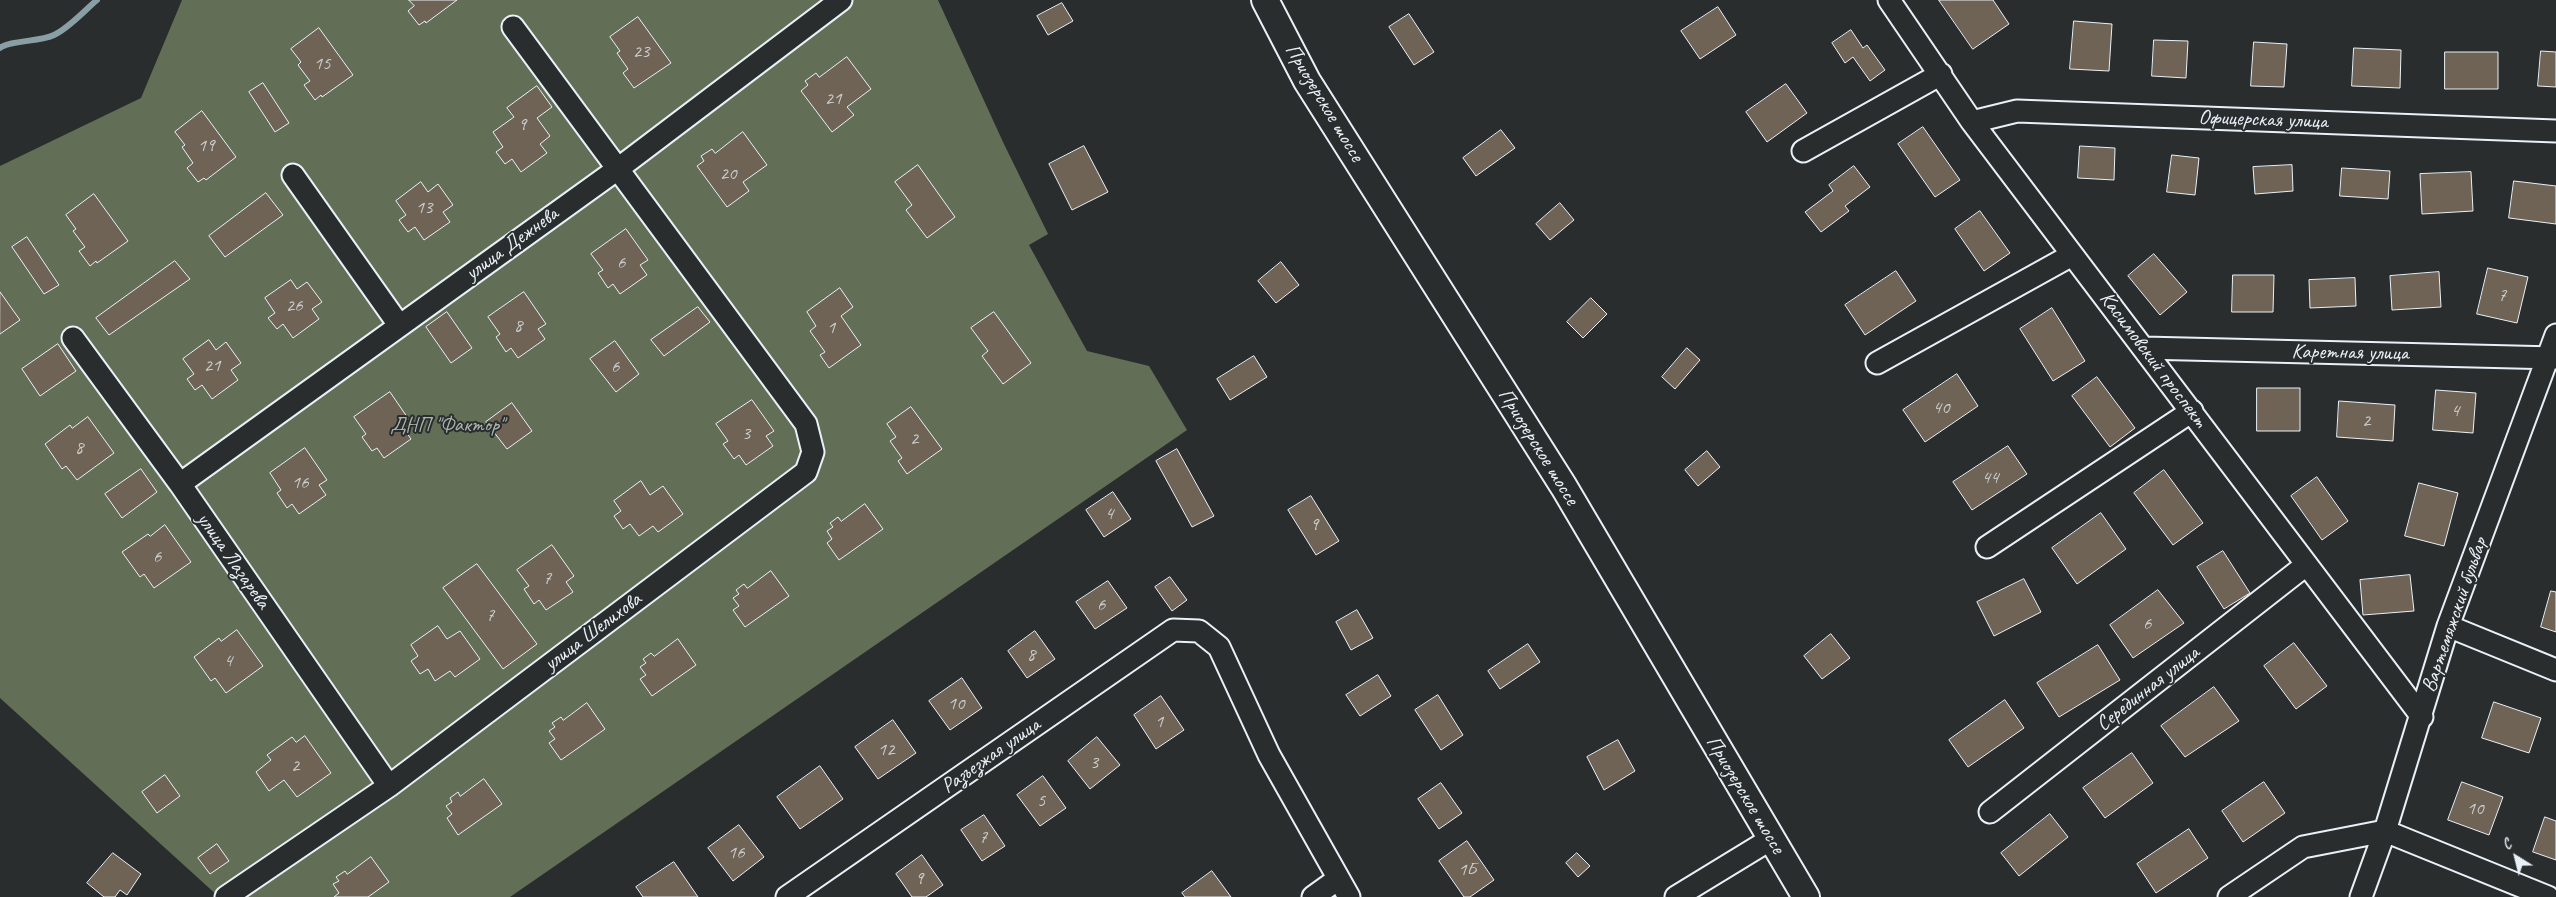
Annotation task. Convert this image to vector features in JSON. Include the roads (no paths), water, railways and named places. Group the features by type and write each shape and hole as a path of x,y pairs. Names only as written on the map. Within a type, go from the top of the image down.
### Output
{"main road":[{"name":"Приозерское шоссе","path":"1265,0 1307,81 1564,487 1806,897"}],"street":[{"name":"улица Дежнева","path":"180,484 619,168 841,0"},
{"name":"Касимовский проспект","path":"1889,0 1972,122 2422,717"},
{"name":"улица Шелихова","path":"226,897 389,786 806,472 814,452 806,424 619,168 513,28"},
{"path":"1804,151 1941,74"},
{"name":"Офицерская улица","path":"1972,122 2017,111 2556,132"},
{"path":"293,175 399,325"},
{"path":"1877,363 2072,255"},
{"name":"Вартемяжский бульвар","path":"2361,897 2385,831 2422,717 2448,626 2552,358 2556,335"},
{"name":"улица Лазарева","path":"73,338 180,484 389,786"},
{"name":"Каретная улица","path":"2144,348 2552,358"},
{"path":"1987,548 2192,411"},
{"name":"Серединная улица","path":"1990,812 2306,565"},
{"path":"2448,626 2556,670"},
{"name":"Разъезжая улица","path":"788,897 1173,630 1200,631 1219,647 1269,755 1344,888"},
{"path":"2229,897 2303,847 2385,831 2548,897"},
{"path":"1676,897 1771,839"},
{"path":"1313,897 1344,888"}],"waterway":[{"path":"0,48 5,45 54,35 71,24 97,0"}],"park label":[{"name":"ДНП \"Фактор\"","path":"447,425"}]}
